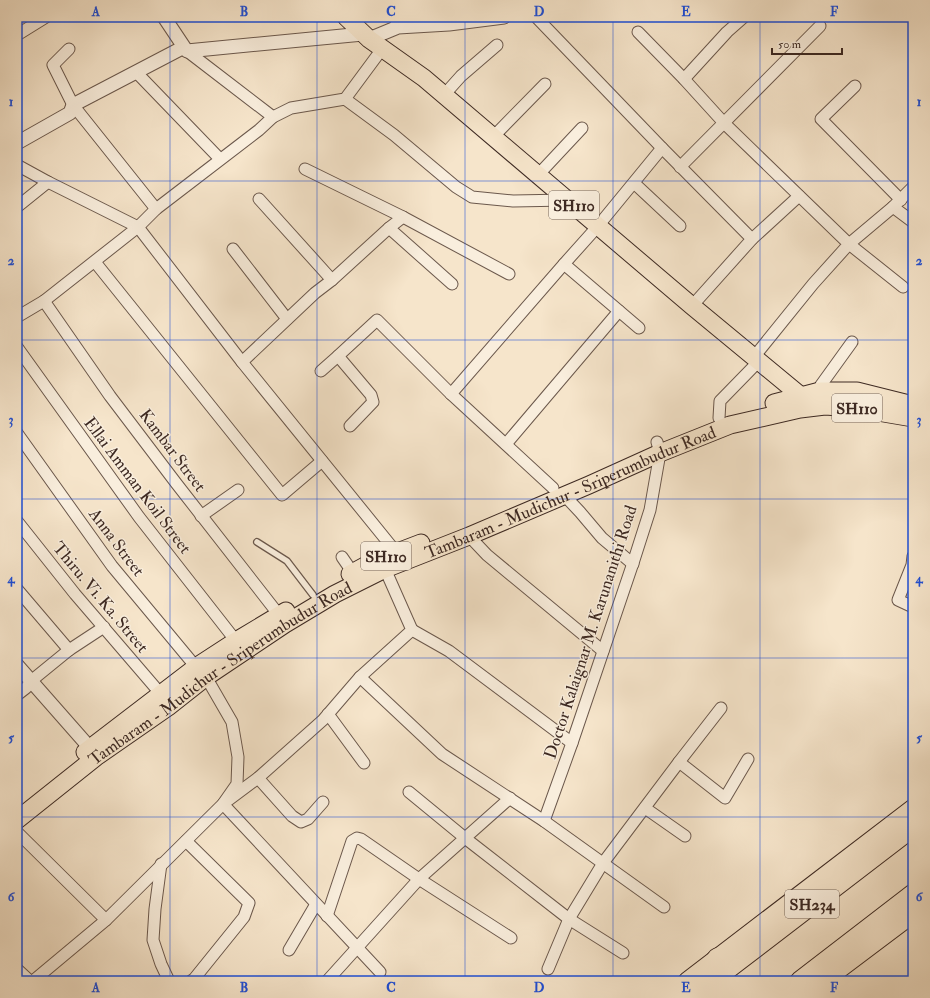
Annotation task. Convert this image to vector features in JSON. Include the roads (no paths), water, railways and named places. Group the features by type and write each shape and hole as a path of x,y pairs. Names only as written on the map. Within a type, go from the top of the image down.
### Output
{"highway":[{"name":"SH234","path":"712,981 913,827"},
{"path":"800,981 913,894"},
{"path":"717,958 766,940"},
{"path":"819,981 849,943"}],"main road":[{"name":"SH110","path":"346,17 371,41 424,78 692,306 757,359 800,403"},
{"name":"Tambaram - Mudichur - Sriperumbudur Road","path":"658,447 730,426 800,403 820,391 856,391 913,405"},
{"name":"Tambaram - Mudichur - Sriperumbudur Road","path":"17,805 160,693 201,672 335,594 385,569 469,536 559,492 585,476 658,447 719,418 800,403 854,408 913,418"},
{"name":"Tambaram - Mudichur - Sriperumbudur Road","path":"17,820 96,756 168,707 201,672 236,641 374,561 559,492"},
{"path":"687,981 913,808"},
{"path":"824,981 913,914"}],"street":[{"path":"17,36 46,17"},
{"path":"164,17 186,49 273,117"},
{"path":"345,99 371,41 394,22 504,17"},
{"path":"536,17 752,239"},
{"path":"684,79 727,32 744,17"},
{"path":"680,166 820,26"},
{"path":"638,32 724,123 799,196 849,244 904,288"},
{"path":"17,143 70,113 72,105 136,72 186,49 371,41"},
{"path":"444,95 461,76 497,45"},
{"path":"69,50 53,65 72,105 156,209"},
{"path":"136,72 220,159"},
{"path":"493,137 545,84"},
{"path":"854,86 821,119 913,222"},
{"path":"18,314 44,301 138,227 156,209 259,130 273,117 291,108 345,99 394,135 456,187 472,197 513,201 568,200"},
{"path":"538,175 582,128"},
{"path":"451,394 598,226 662,148"},
{"path":"17,165 138,227 242,362 396,552"},
{"path":"305,169 404,217 509,274"},
{"path":"17,207 48,182"},
{"path":"634,183 680,226"},
{"path":"719,418 720,400 757,359 813,284 849,244 897,203 913,187"},
{"path":"692,306 752,239 799,196"},
{"path":"258,199 332,280"},
{"path":"242,362 315,293 332,280 389,228 404,217"},
{"path":"389,228 452,284"},
{"path":"233,249 287,319"},
{"path":"95,262 282,495 322,461"},
{"path":"564,264 639,328"},
{"name":"Kambar Street","path":"44,301 110,396 279,615"},
{"path":"506,444 619,311"},
{"path":"321,371 377,320 451,394 559,492 602,538 633,564"},
{"path":"820,391 821,385 852,342"},
{"name":"Ellai Amman Koil Street","path":"17,347 139,517 236,641"},
{"path":"338,356 371,395 373,402 350,426"},
{"name":"Anna Street","path":"17,433 112,566 201,672 232,722 238,757 237,784 223,804"},
{"name":"Doctor Kalaignar M. Karunanithi Road","path":"544,821 572,743 650,510 658,447"},
{"path":"202,516 238,490"},
{"name":"Thiru. Vi. Ka. Street","path":"17,521 74,594 160,693"},
{"path":"469,536 487,554 603,651"},
{"path":"913,556 912,565 898,600 913,607"},
{"path":"342,557 353,573"},
{"path":"385,569 412,630 449,651 572,743"},
{"path":"17,589 69,650"},
{"path":"17,695 26,688 31,681 69,650 104,627"},
{"path":"17,969 32,981 106,920 223,804 258,778 328,714 360,677 412,630"},
{"path":"17,665 90,748"},
{"path":"360,677 442,754 544,821 664,907"},
{"path":"548,969 569,918 603,863 721,708"},
{"path":"328,714 364,763"},
{"path":"679,762 725,798 748,759"},
{"path":"258,778 292,816 301,822 308,820 323,802"},
{"path":"409,792 465,838 569,918 623,953"},
{"path":"326,981 419,879 510,798"},
{"path":"223,804 380,972"},
{"path":"645,808 686,836"},
{"path":"17,832 106,920"},
{"path":"327,916 352,842 357,838 511,938"},
{"path":"186,841 250,904 244,917 191,981"},
{"path":"161,864 155,909 153,940 161,964 169,981"},
{"path":"289,950 316,904"}],"lane":[{"path":"257,542 287,561 313,595"}]}
